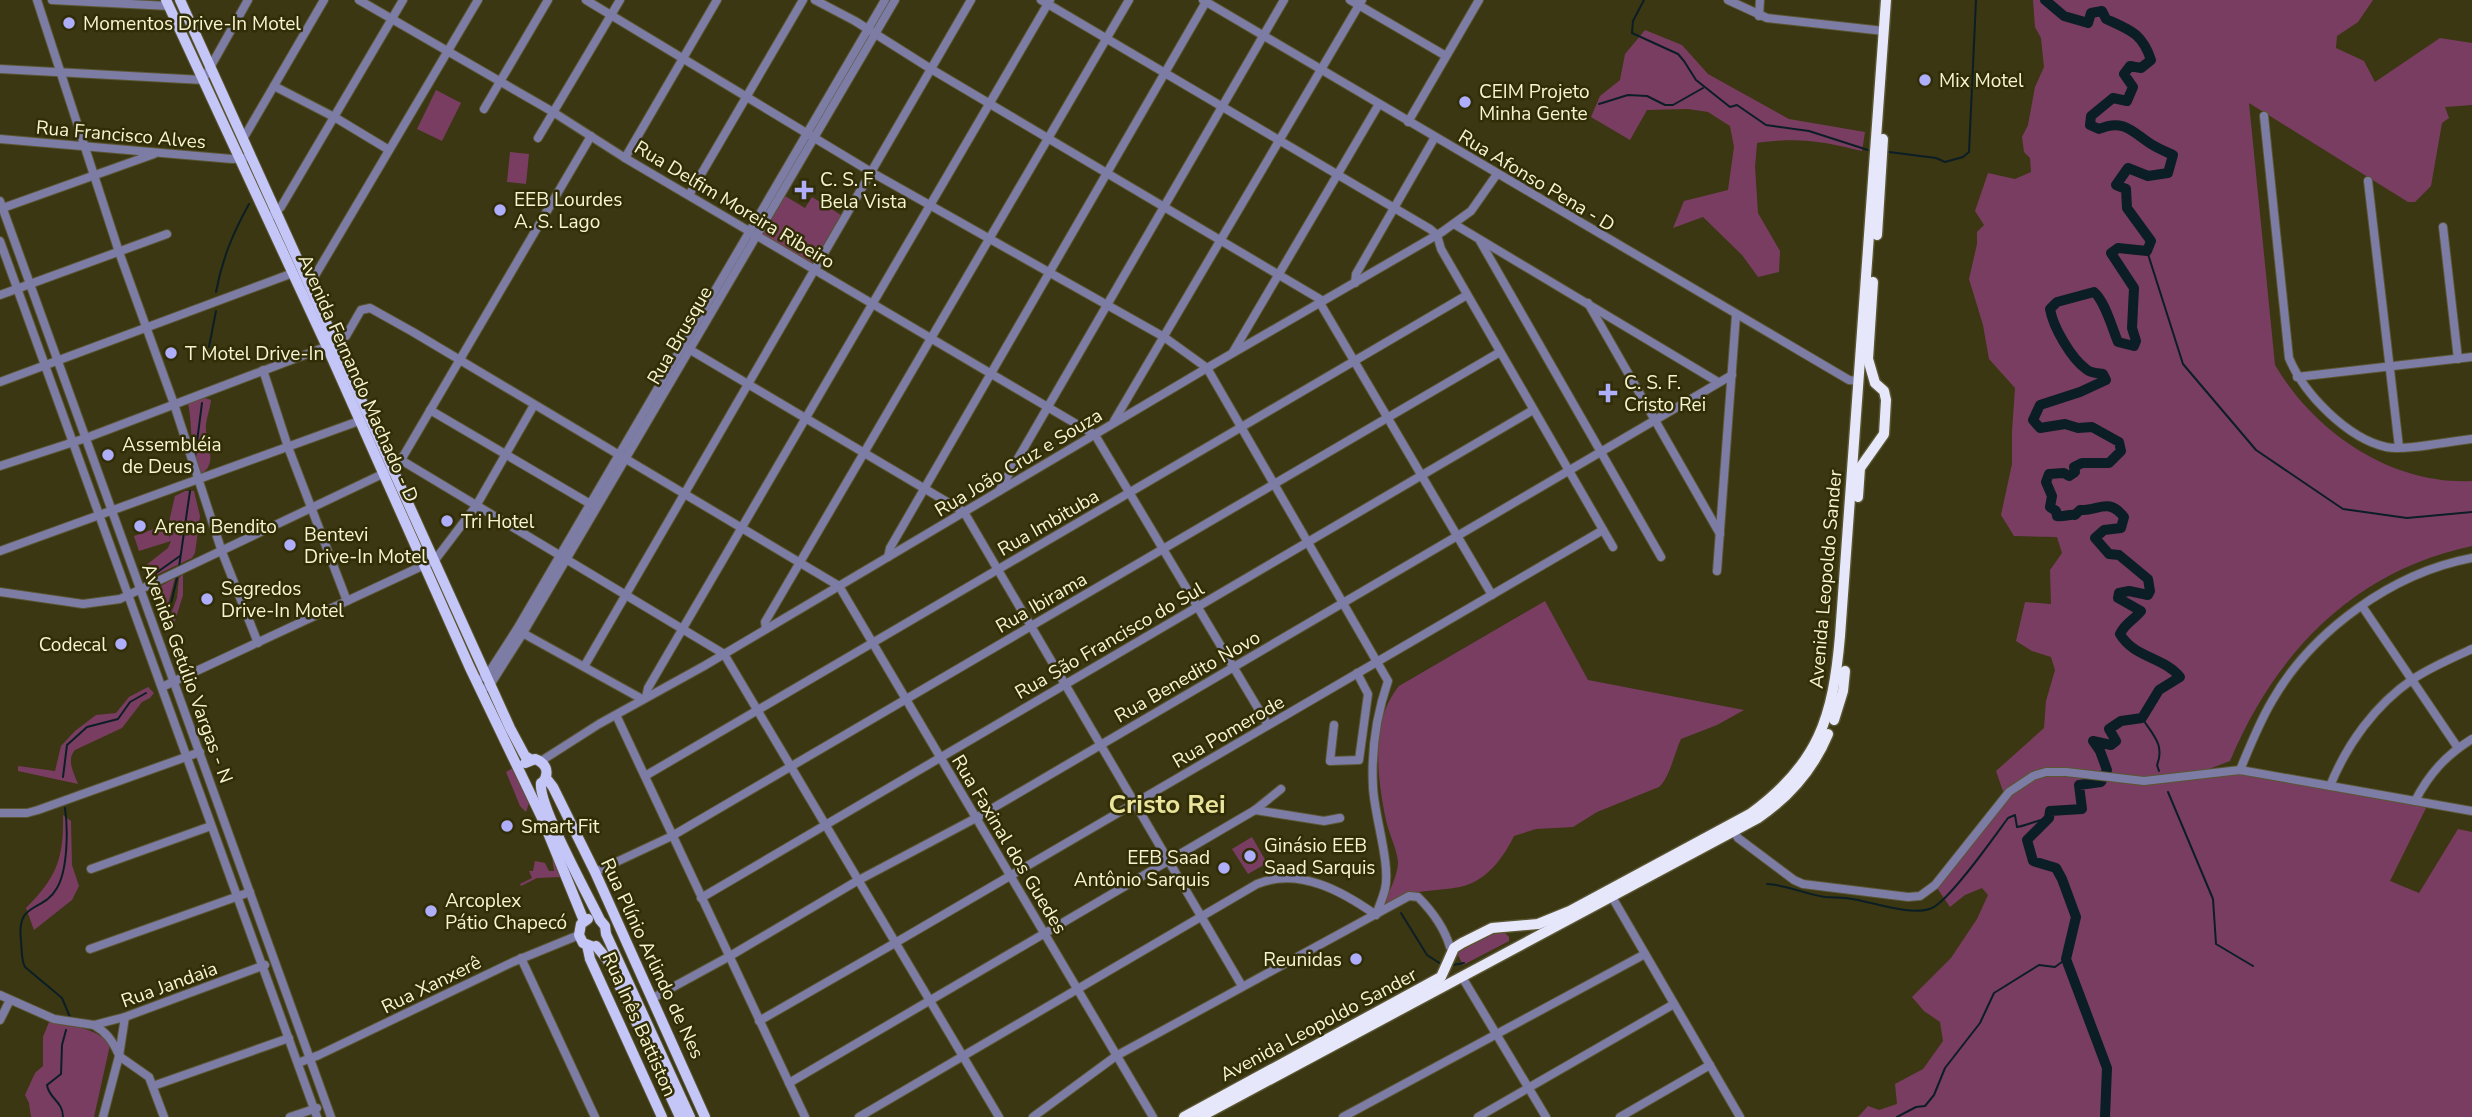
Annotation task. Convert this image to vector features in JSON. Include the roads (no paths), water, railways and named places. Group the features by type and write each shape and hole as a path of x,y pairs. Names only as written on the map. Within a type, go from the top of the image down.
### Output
{"highway":[{"name":"Avenida Leopoldo Sander","path":"1184,1117 1422,989 1441,977 1452,952 1486,930 1538,924 1570,911 1750,814 1791,780 1819,739 1830,710 1836,681 1886,0"},
{"path":"1855,438 1868,443 1882,439 1884,433 1886,400 1884,391 1875,383 1868,359 1892,0"},
{"path":"1858,381 1875,383"},
{"name":"Avenida Leopoldo Sander","path":"1200,1117 1734,832 1774,807 1804,777 1814,762 1833,723 1843,691 1860,468 1882,439"},
{"path":"1499,927 1510,930 1513,936 1510,950"},
{"path":"1452,952 1451,967 1462,977"}],"main road":[{"name":"Avenida Fernando Machado - D","path":"180,0 243,139 245,157"},
{"name":"Avenida Fernando Machado - D","path":"168,3 203,80 310,284 359,422 435,560 456,622"},
{"name":"Avenida Fernando Machado - D","path":"272,215 293,273 331,345 388,471 424,565 456,622 520,771"},
{"name":"Avenida Fernando Machado - D","path":"483,682 526,756 535,760"},
{"path":"584,921 520,771 523,764 535,760 547,771 542,795 605,926 606,934 690,1117"},
{"path":"526,783 534,786 543,780"},
{"name":"Rua Plínio Arlindo de Nes","path":"543,780 553,788 595,872 705,1117"},
{"path":"600,920 592,918 584,921 579,928 579,935 607,959 680,1117"},
{"path":"592,945 603,942 606,934"},
{"name":"Rua Inês Battiston","path":"592,945 590,959 662,1117"}],"street":[{"path":"37,0 93,176 174,404 222,552 258,643"},
{"path":"52,0 168,3"},
{"path":"0,69 203,80 248,0"},
{"path":"243,139 324,0"},
{"name":"Rua Delfim Moreira Ribeiro","path":"359,0 553,112 625,158 1094,435"},
{"path":"272,215 336,118 403,0"},
{"path":"310,284 478,0"},
{"path":"484,109 548,0"},
{"path":"586,0 872,172 1164,337 1207,368 1388,681 1377,713 1373,762 1373,789 1386,887 1376,915"},
{"path":"538,138 620,0"},
{"path":"625,158 717,0"},
{"path":"689,195 803,0"},
{"path":"815,0 1321,302 1492,594"},
{"name":"Rua Brusque","path":"752,233 815,138 885,0"},
{"name":"Rua Brusque","path":"483,682 520,631 752,233 806,133 871,32 895,0"},
{"path":"584,665 971,0"},
{"path":"766,629 765,622 1129,0"},
{"path":"999,492 1284,0"},
{"path":"1350,0 1360,3 1446,56"},
{"path":"1408,122 1479,0"},
{"path":"1728,0 1759,16 1780,21 1884,31"},
{"path":"1759,16 1760,0"},
{"path":"520,631 644,698 1046,1 1437,235 1441,249 1613,547"},
{"path":"888,557 890,548 1206,1"},
{"name":"Rua Afonso Pena - D","path":"1206,1 1735,315 1849,380 1858,381"},
{"path":"1113,424 1360,3"},
{"path":"274,86 336,118 389,150"},
{"path":"1231,354 1379,104"},
{"path":"2264,116 2289,358 2297,377 2327,411 2361,437 2386,447 2472,439"},
{"path":"0,592 83,604 102,603 128,595 388,471 401,460 591,136"},
{"path":"1355,283 1356,274 1435,137"},
{"name":"Rua Francisco Alves","path":"0,139 157,153 245,157"},
{"path":"1,206 157,153"},
{"name":"Rua João Cruz e Souza","path":"535,760 724,654 1437,235 1471,211 1496,174"},
{"path":"2368,181 2399,447"},
{"name":"Avenida Getúlio Vargas - N","path":"1,206 331,1117"},
{"path":"1454,224 1718,382"},
{"path":"2443,228 2458,359"},
{"path":"0,295 167,234"},
{"name":"Avenida Getúlio Vargas - N","path":"0,241 316,1113"},
{"path":"1480,241 1661,556"},
{"path":"0,382 293,273"},
{"name":"Rua Imbituba","path":"645,776 1467,295"},
{"path":"1587,302 1720,534"},
{"path":"0,466 86,438 331,345 345,336 361,310 370,308 839,586"},
{"path":"1717,571 1735,315"},
{"path":"685,347 964,512 1242,986"},
{"name":"Rua Ibirama","path":"595,872 672,836 1500,352"},
{"path":"2297,377 2472,357"},
{"path":"263,370 288,447 348,601"},
{"name":"Rua Benedito Novo","path":"653,998 858,881 976,818 1732,374"},
{"path":"162,687 435,560 476,506 534,405"},
{"path":"430,410 593,506"},
{"name":"Rua São Francisco do Sul","path":"701,898 1533,410"},
{"path":"0,551 359,422"},
{"path":"1094,435 1268,725"},
{"path":"401,460 724,654 999,1117"},
{"name":"Rua Pomerode","path":"759,1021 1603,530"},
{"path":"2240,770 2267,710 2313,647 2362,606 2405,580 2455,561 2472,558"},
{"name":"Rua Faxinal dos Guedes","path":"839,586 1153,1117"},
{"path":"2362,606 2458,748"},
{"path":"2330,786 2353,740 2379,709 2412,680 2434,666 2472,649"},
{"path":"1334,725 1330,761 1357,761 1360,757 1368,694 1357,673"},
{"path":"616,715 805,1117"},
{"path":"2415,801 2433,771 2472,739"},
{"path":"4,814 38,810 200,752"},
{"path":"1734,832 1738,838 1803,884 1908,897 1920,896 1935,885 2009,792 2020,782 2046,772 2156,781 2240,770 2472,811"},
{"path":"789,1083 1255,810 1281,789"},
{"path":"1255,810 1324,821 1340,818"},
{"path":"91,869 211,826"},
{"path":"859,1117 1270,878 1292,878 1324,884 1376,915"},
{"path":"90,949 250,892"},
{"path":"1033,1117 1116,1056 1409,896 1418,897 1440,923 1452,952"},
{"path":"1612,897 1740,1117"},
{"name":"Rua Xanxerê","path":"298,1063 521,958 579,935"},
{"path":"1348,1116 1645,954"},
{"path":"521,958 595,1117"},
{"name":"Rua Jandaia","path":"0,996 54,1019 94,1025 125,1017 275,961"},
{"path":"1462,977 1546,1117"},
{"path":"269,982 278,996 287,997"},
{"path":"0,1020 10,1000"},
{"path":"1479,1117 1674,1004"},
{"path":"103,1117 125,1017"},
{"path":"94,1025 105,1032 113,1042 118,1056 149,1077 164,1117"},
{"path":"153,1086 289,1038"},
{"path":"1620,1117 1710,1065"},
{"path":"290,1117 316,1113 326,1104"}],"waterway":[{"path":"1644,0 1633,21 1632,33 1678,54 1696,80 1730,107 1737,105 1766,125 1809,131 1868,150"},
{"path":"1889,152 1936,158 1945,162 1963,157 1969,152 1976,0"},
{"path":"2045,0 2064,16 2088,23 2091,13 2102,11 2106,19 2128,30 2144,44 2151,60 2141,68 2130,66 2124,74 2133,87 2127,101 2113,98 2091,116 2090,125 2099,129 2114,125 2126,127 2173,155 2168,173 2148,176 2128,168 2116,185 2126,189 2127,208 2151,241 2147,251 2118,248 2111,253 2134,288 2134,346 2118,342 2105,308 2094,292 2057,302 2050,309 2055,324 2074,358 2090,371 2103,374 2106,380 2040,405 2033,420 2040,428 2065,424 2078,428 2092,427 2119,442 2121,451 2109,463 2082,463 2074,467 2075,472 2069,476 2064,473 2049,474 2046,482 2052,496 2050,507 2060,516 2108,506 2124,517 2121,528 2104,530 2095,538 2109,554 2119,555 2148,579 2150,591 2148,595 2129,591 2119,593 2118,598 2141,611 2120,634 2133,648 2166,665 2180,677 2159,690 2142,718 2121,721 2109,729 2116,741 2111,745 2093,741 2107,770 2101,782 2079,785 2082,809 2050,811 2049,818 2027,840 2033,861 2056,868 2076,917 2066,959 2107,1068 2105,1117"},
{"path":"1599,104 1628,95 1647,96 1665,105 1673,105 1703,88"},
{"path":"216,292 229,246 249,204"},
{"path":"2147,251 2183,364 2256,450 2343,509 2407,518 2472,512"},
{"path":"209,347 216,311"},
{"path":"195,457 202,403"},
{"path":"179,567 190,491"},
{"path":"149,578 180,556"},
{"path":"167,621 177,578"},
{"path":"63,777 67,745 87,727 118,719 130,702 146,693"},
{"path":"2142,718 2159,746 2159,771"},
{"path":"2168,792 2213,899 2216,944 2253,966"},
{"path":"65,808 66,849 61,880 51,896 27,913 21,928 25,967 62,998 70,1017"},
{"path":"1767,884 1903,910 1924,910 1940,903 2008,818 2015,815 2017,827 2049,818"},
{"path":"1401,913 1427,955 1441,964"},
{"path":"1897,1117 1916,1107 1925,1106 1934,1095 1945,1068 1980,1023 1994,993 2039,965 2055,967 2066,959"},
{"path":"1453,965 1464,963"},
{"path":"63,1117 61,1107 50,1094 47,1085 61,1074 62,1045 66,1030"}],"place":[{"name":"Momentos Drive-In Motel","path":"69,23"},
{"name":"Mix Motel","path":"1925,80"},
{"name":"CEIM Projeto Minha Gente","path":"1465,102"},
{"name":"C. S. F. Bela Vista","path":"804,190"},
{"name":"EEB Lourdes A. S. Lago","path":"500,210"},
{"name":"T Motel Drive-In","path":"171,353"},
{"name":"C. S. F. Cristo Rei","path":"1608,393"},
{"name":"Assembléia de Deus","path":"108,455"},
{"name":"Tri Hotel","path":"447,521"},
{"name":"Arena Bendito","path":"140,526"},
{"name":"Bentevi Drive-In Motel","path":"290,545"},
{"name":"Segredos Drive-In Motel","path":"207,599"},
{"name":"Codecal","path":"121,644"},
{"name":"Smart Fit","path":"507,826"},
{"name":"Ginásio EEB Saad Sarquis","path":"1250,856"},
{"name":"EEB Saad Antônio Sarquis","path":"1224,868"},
{"name":"Arcoplex Pátio Chapecó","path":"431,911"},
{"name":"Reunidas","path":"1356,959"}],"district":[{"name":"Cristo Rei","path":"1167,804"}]}
